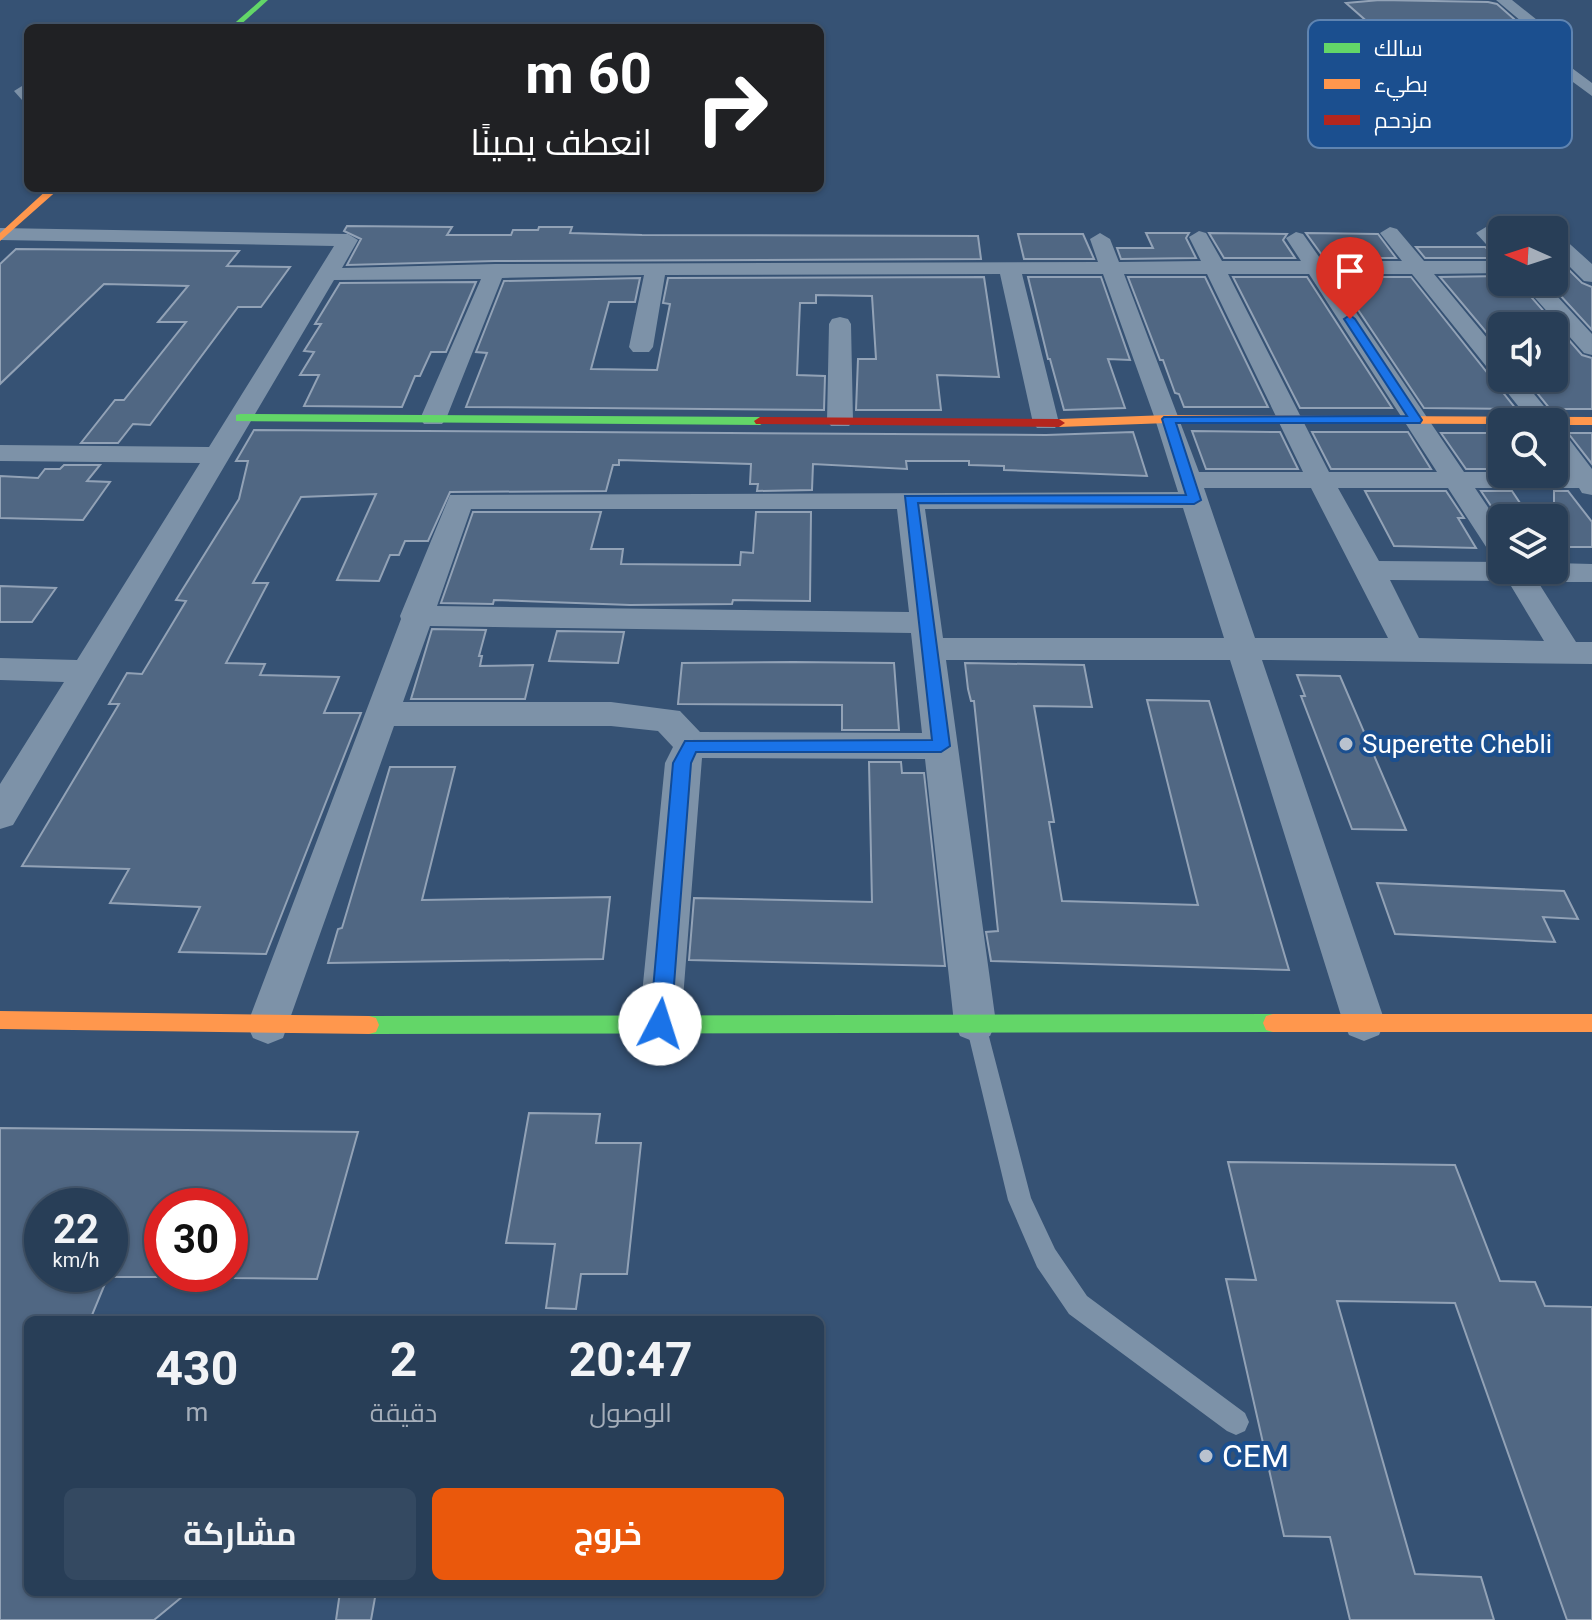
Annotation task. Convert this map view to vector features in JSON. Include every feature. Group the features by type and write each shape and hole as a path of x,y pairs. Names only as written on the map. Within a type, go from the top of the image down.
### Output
{"street":[{"path":"238,24 265,0"},
{"path":"1503,0 1528,20"},
{"path":"1572,76 1592,91"},
{"path":"1,235 50,192"},
{"path":"1390,233 1488,354"},
{"path":"0,815 329,274 347,238 1,235"},
{"path":"1199,237 1320,480 1409,649"},
{"path":"1296,238 1488,530"},
{"path":"1100,239 1168,419 1364,1022"},
{"path":"1568,253 1587,271"},
{"path":"329,274 429,276 495,270 656,269 1488,267"},
{"path":"641,347 656,269"},
{"path":"433,419 495,270"},
{"path":"1010,270 1046,423"},
{"path":"1545,296 1592,348"},
{"path":"840,324 840,421"},
{"path":"1519,392 1532,408"},
{"path":"240,418 1046,423 1168,419 1415,420 1488,423"},
{"path":"1568,424 1592,421"},
{"path":"0,453 218,455"},
{"path":"1568,454 1590,483"},
{"path":"268,1025 456,503 468,499 910,499 1190,490 1320,480 1590,483"},
{"path":"910,499 975,1023"},
{"path":"1370,570 1488,565"},
{"path":"1568,570 1592,573"},
{"path":"1527,584 1579,653"},
{"path":"415,616 1243,649 1579,653"},
{"path":"0,669 87,671"},
{"path":"380,714 611,714 668,720 691,745 941,746"},
{"path":"660,1024 682,763 691,745"},
{"path":"0,1020 268,1025 1592,1023"}],"lane":[{"path":"975,1023 1020,1200 1046,1258 1078,1305 1236,1422"}],"building":[{"path":"1380,0 1488,2 1497,4 1515,20 1365,20 1346,3"},
{"path":"347,226 452,227 447,235 511,235 513,230 572,227 570,233 642,235 978,236 981,259 495,261 347,265 361,239 344,231"},
{"path":"1146,233 1189,233 1186,238 1196,258 1121,259 1117,248 1153,248"},
{"path":"1209,233 1287,234 1283,240 1295,258 1224,258"},
{"path":"1306,233 1378,234 1396,258 1324,258"},
{"path":"1018,234 1083,234 1094,259 1024,259"},
{"path":"1416,247 1485,247 1488,250 1488,258 1425,258"},
{"path":"16,249 239,251 227,266 290,267 261,307 238,307 150,425 133,424 118,443 81,443 115,400 124,400 186,322 158,322 188,286 104,284 0,384 0,264"},
{"path":"1568,269 1582,283 1592,287 1592,330 1561,296 1568,296"},
{"path":"1488,276 1488,296 1530,296 1544,312 1488,312 1488,334 1440,277"},
{"path":"984,277 999,377 937,375 941,410 856,410 858,359 876,359 872,296 816,295 816,303 800,303 797,375 825,376 824,410 466,407 487,353 476,352 504,281 640,278 635,302 609,302 591,369 657,370 670,304 663,303 668,278"},
{"path":"1028,277 1101,277 1130,360 1108,359 1125,408 1064,410"},
{"path":"1128,277 1205,277 1268,407 1184,407 1179,394 1175,393 1163,360 1160,360"},
{"path":"1233,277 1307,277 1392,408 1300,408"},
{"path":"1336,277 1411,277 1488,374 1488,392 1502,392 1515,408 1424,408"},
{"path":"476,282 446,352 431,352 420,376 415,376 402,407 304,406 319,375 300,375 314,352 304,351 321,324 315,324 340,283"},
{"path":"1568,339 1582,355 1592,358 1592,409 1549,408 1536,392 1568,392"},
{"path":"254,430 1046,435 1133,432 1147,476 1004,470 1004,466 969,465 969,461 906,461 907,469 813,464 812,490 757,491 758,484 750,484 751,464 619,460 619,465 613,465 606,491 450,492 428,541 405,541 399,555 390,555 379,581 337,580 376,494 301,497 253,583 268,583 226,663 265,664 260,675 339,677 324,713 361,713 266,954 179,952 200,907 110,903 129,869 22,866 119,704 109,704 127,673 142,674 186,601 176,600 239,499 248,461 236,461"},
{"path":"1192,431 1280,432 1298,469 1206,469"},
{"path":"1312,432 1408,432 1431,469 1331,469"},
{"path":"1441,433 1488,433 1488,469 1466,469"},
{"path":"1568,433 1592,433 1592,464"},
{"path":"64,465 100,465 87,481 110,482 83,520 0,518 0,476 38,478 45,469 60,469"},
{"path":"1365,491 1446,491 1464,518 1458,518 1476,548 1394,546"},
{"path":"1481,491 1512,491 1521,504 1490,504"},
{"path":"1554,491 1568,491 1592,522 1592,547 1568,547 1568,504 1554,504"},
{"path":"473,512 601,512 591,549 623,549 621,564 740,565 741,552 753,553 756,512 811,512 810,601 733,600 732,604 630,605 494,600 493,604 441,603"},
{"path":"0,586 56,588 32,622 0,622"},
{"path":"432,629 486,630 479,656 482,656 480,666 533,665 525,699 411,699"},
{"path":"557,631 624,632 618,663 549,661"},
{"path":"682,663 894,663 899,730 842,730 842,705 678,704"},
{"path":"965,663 1084,665 1092,707 1034,706 1054,822 1049,822 1062,901 1198,905 1147,700 1209,701 1289,970 991,961 986,932 998,931 974,701 971,701 968,689"},
{"path":"1297,675 1340,676 1406,830 1352,829 1301,696 1305,696"},
{"path":"869,762 901,762 902,773 924,773 945,966 689,960 694,898 872,902"},
{"path":"390,767 455,767 422,900 610,897 603,959 328,963 338,929 342,928"},
{"path":"1377,883 1564,891 1578,919 1543,917 1555,942 1395,934"},
{"path":"529,1113 600,1114 596,1143 641,1143 627,1274 581,1274 576,1309 546,1308 555,1244 506,1243"},
{"path":"0,1128 358,1132 317,1279 248,1278 248,1188 144,1188 144,1277 128,1277 128,1188 24,1188 24,1292 102,1292 92,1316 24,1316 24,1596 183,1596 154,1620 0,1620"},
{"path":"1228,1162 1455,1165 1500,1281 1535,1282 1545,1306 1592,1307 1592,1620 1567,1620 1455,1303 1337,1301 1415,1574 1481,1577 1494,1620 1350,1620 1330,1537 1284,1536 1226,1279 1256,1280"},
{"path":"339,1596 375,1596 371,1620 336,1620"}],"traffic: fast":[{"path":"238,24 265,0"},
{"path":"240,418 760,421"},
{"path":"369,1025 1273,1023"}],"traffic: slow":[{"path":"0,238 51,192"},
{"path":"1059,423 1168,419 1592,421"},
{"path":"0,1020 369,1025"},
{"path":"1273,1023 1592,1023"}],"traffic: jam":[{"path":"760,421 1059,423"}],"place":[{"name":"Superette Chebli","path":"1346,744"},
{"name":"CEM","path":"1206,1456"}],"route":[{"path":"660,1024 682,763 691,745 941,746 910,499 1194,500 1168,419 1415,420 1350,319"}]}
